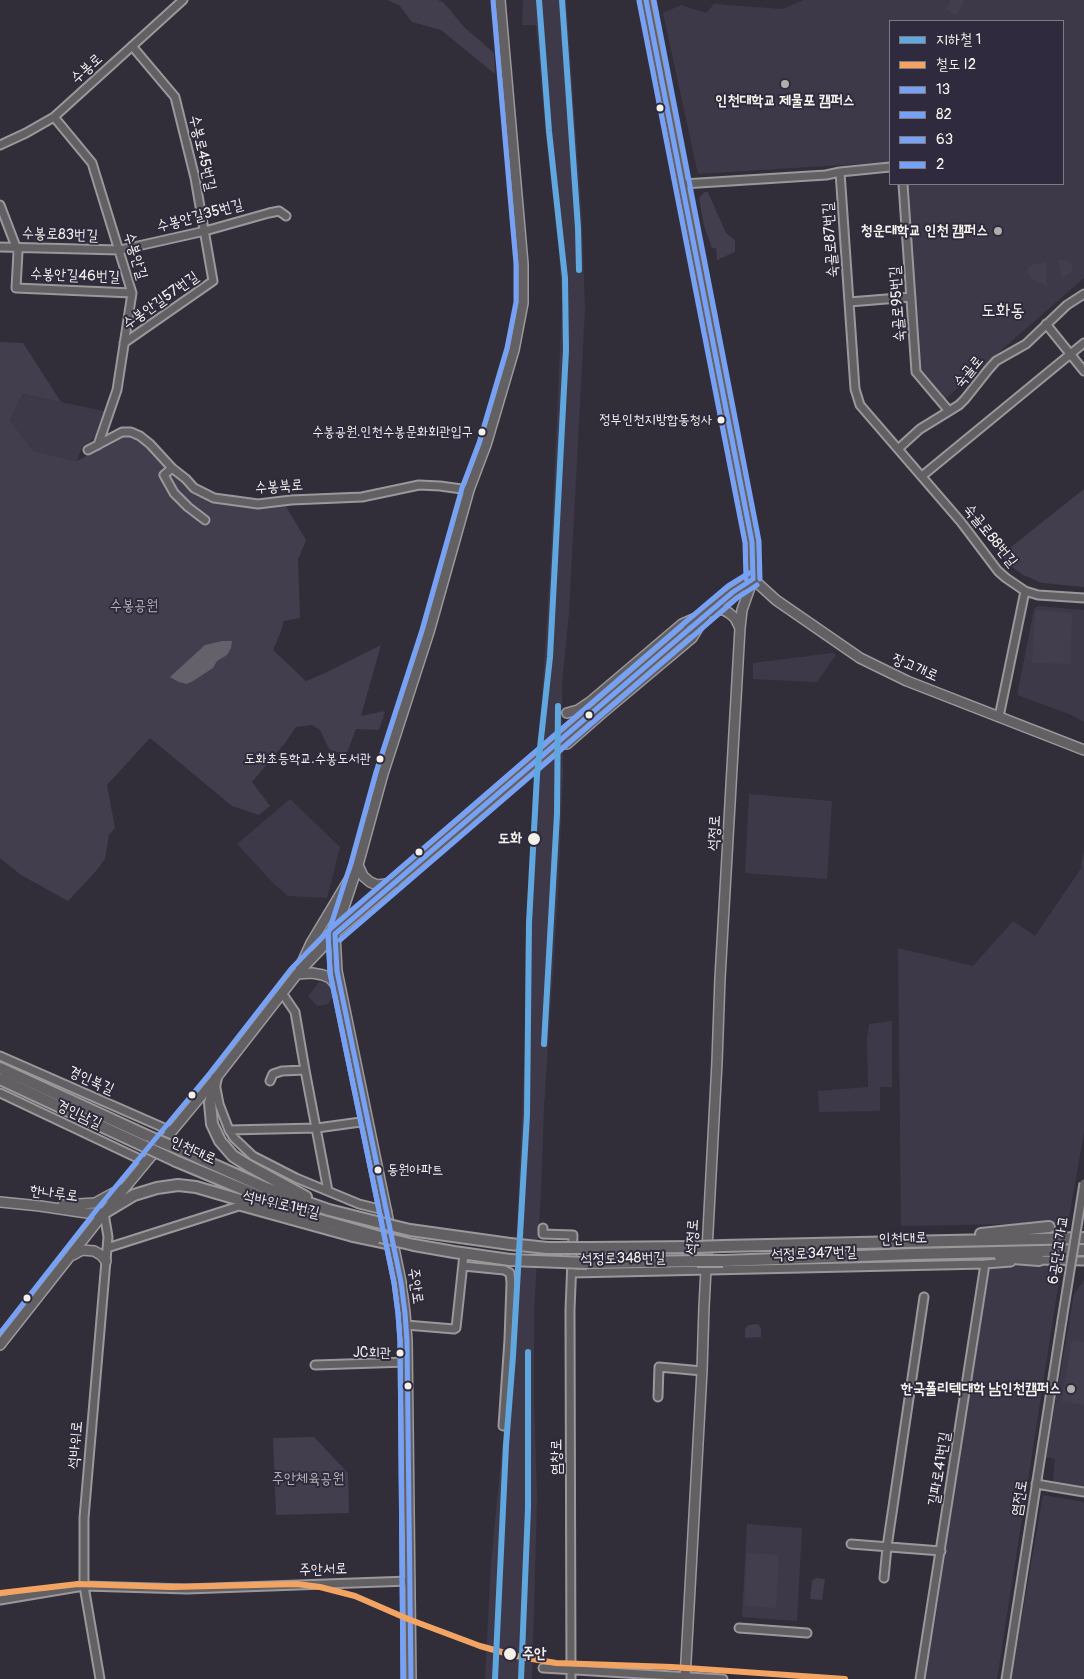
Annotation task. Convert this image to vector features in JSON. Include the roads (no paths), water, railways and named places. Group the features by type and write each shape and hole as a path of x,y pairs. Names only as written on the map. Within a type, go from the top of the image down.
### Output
{"highway":[{"name":"인천대로","path":"0,1068 148,1142 176,1160 260,1197 325,1222 414,1245 464,1254 510,1260 588,1263 722,1261 1084,1250"},
{"path":"216,1078 210,1103 212,1124 220,1141 233,1156 329,1210"},
{"name":"인천대로","path":"0,1079 148,1142 183,1151 266,1188 329,1210 410,1230 547,1248 697,1247 1084,1238"},
{"path":"104,1213 134,1195 158,1188 178,1185 196,1187 285,1213 325,1222"},
{"path":"915,1242 1049,1227"},
{"path":"914,1254 952,1258 1039,1260"}],"main road":[{"path":"335,934 358,865 383,774 429,632 469,490 486,445 514,350 523,303 523,264 500,0"},
{"name":"석정로","path":"646,0 752,542 753,579 742,610 740,628 720,978 702,1371 685,1678"},
{"path":"0,1345 104,1213 216,1078 297,974 335,934 707,613 753,579"},
{"name":"장고개로","path":"753,579 776,600 860,658 907,681 1084,750"},
{"path":"567,713 578,710 590,702 682,624 707,613 724,610 735,618 740,628"},
{"path":"567,744 692,638 707,613"},
{"path":"590,702 600,715"},
{"path":"358,865 363,876 370,882 377,885 395,882"},
{"path":"297,974 311,943 358,865"},
{"name":"주안로","path":"335,934 337,971 394,1246 401,1282 406,1325 411,1679"},
{"path":"297,974 312,973 323,975 330,978 341,990"},
{"path":"40,1206 95,1204 127,1185"},
{"name":"한나루로","path":"0,1202 87,1213 104,1213"},
{"path":"70,1256 82,1250 94,1251 106,1261"}],"street":[{"name":"수봉로","path":"0,145 54,117 183,0"},
{"name":"수봉로45번길","path":"132,46 175,97 195,178 213,281"},
{"name":"수봉안길","path":"54,117 92,163 132,292 117,390 98,445"},
{"path":"683,184 826,175 889,167"},
{"name":"숙골로87번길","path":"840,172 857,400 898,449"},
{"name":"숙골로95번길","path":"903,185 916,374 949,411"},
{"path":"0,205 17,248"},
{"name":"수봉안길35번길","path":"120,250 204,231 269,212 279,211 286,216"},
{"name":"수봉로83번길","path":"0,247 120,250"},
{"name":"수봉안길46번길","path":"17,248 16,288 132,292"},
{"name":"수봉안길57번길","path":"124,343 213,281"},
{"name":"숙골로","path":"898,449 920,430 965,399 992,365 1002,357 1026,344 1067,305 1084,294"},
{"path":"849,302 911,297"},
{"path":"1046,324 1084,371"},
{"path":"922,476 1084,343"},
{"name":"수봉북로","path":"88,450 122,432 131,432 150,444 194,488 214,498 258,504 290,500 362,497 419,485 469,490"},
{"name":"숙골로88번길","path":"898,449 961,522 998,571 1006,578 1025,591 1038,595 1084,598"},
{"path":"172,468 164,475 174,493 205,520"},
{"path":"999,717 1025,591"},
{"path":"282,993 295,1012 328,1191"},
{"name":"경인북길","path":"0,1056 171,1131"},
{"path":"270,1081 273,1074 282,1071 305,1070"},
{"path":"216,1078 216,1095 229,1130 234,1138 253,1156 296,1178 359,1204 387,1211"},
{"name":"경인남길","path":"0,1093 146,1162"},
{"path":"229,1130 317,1128 368,1120"},
{"name":"6공단고가교","path":"1062,1320 1084,1183"},
{"name":"석바위로1번길","path":"107,1248 240,1206 351,1237 394,1246"},
{"name":"석바위로","path":"100,1679 84,1586 84,1518 108,1237 104,1213"},
{"name":"염창로","path":"543,1228 543,1234 573,1235 571,1679"},
{"path":"406,1325 456,1328 464,1254"},
{"name":"석정로347번길","path":"706,1271 985,1264 1039,1260 1084,1261"},
{"name":"길파로41번길","path":"920,1679 985,1264"},
{"path":"463,1266 504,1270 510,1273 512,1283 503,1426"},
{"name":"석정로348번길","path":"572,1273 706,1271"},
{"path":"884,1578 886,1547 924,1297"},
{"name":"염전로","path":"1006,1679 1062,1320"},
{"path":"315,1365 407,1362"},
{"path":"658,1397 659,1367 702,1371"},
{"path":"1036,1484 1084,1492"},
{"path":"852,1544 941,1551"},
{"name":"주안서로","path":"0,1600 84,1586 187,1589 409,1581"},
{"path":"739,1628 807,1633"},
{"path":"543,1668 723,1679"}],"metro line":[{"name":"1","path":"495,1679 506,1445 527,1115 529,923 537,775 550,657 566,350 565,278 549,131 539,0"},
{"name":"1","path":"562,0 578,228 579,270"},
{"name":"1","path":"544,1044 557,814 558,706"},
{"name":"1","path":"521,1679 528,1508 528,1352"}],"rail line":[{"name":"I2","path":"0,1593 78,1584 172,1587 297,1584 320,1587 355,1596 408,1619 480,1646 538,1660 556,1663 672,1667 845,1679"}],"place":[{"name":"인천대학교 제물포 캠퍼스","path":"785,84"},
{"name":"청운대학교 인천 캠퍼스","path":"998,231"},
{"name":"정부인천지방합동청사","path":"721,420"},
{"name":"수봉공원.인천수봉문화회관입구","path":"482,432"},
{"name":"도화초등학교.수봉도서관","path":"380,759"},
{"name":"도화","path":"534,839"},
{"name":"동원아파트","path":"378,1170"},
{"name":"JC회관","path":"400,1353"},
{"name":"한국폴리텍대학 남인천캠퍼스","path":"1071,1389"},
{"name":"주안","path":"510,1654"}],"district":[{"name":"도화동","path":"1003,311"}],"park label":[{"name":"수봉공원","path":"134,606"},
{"name":"주안체육공원","path":"308,1479"}]}
